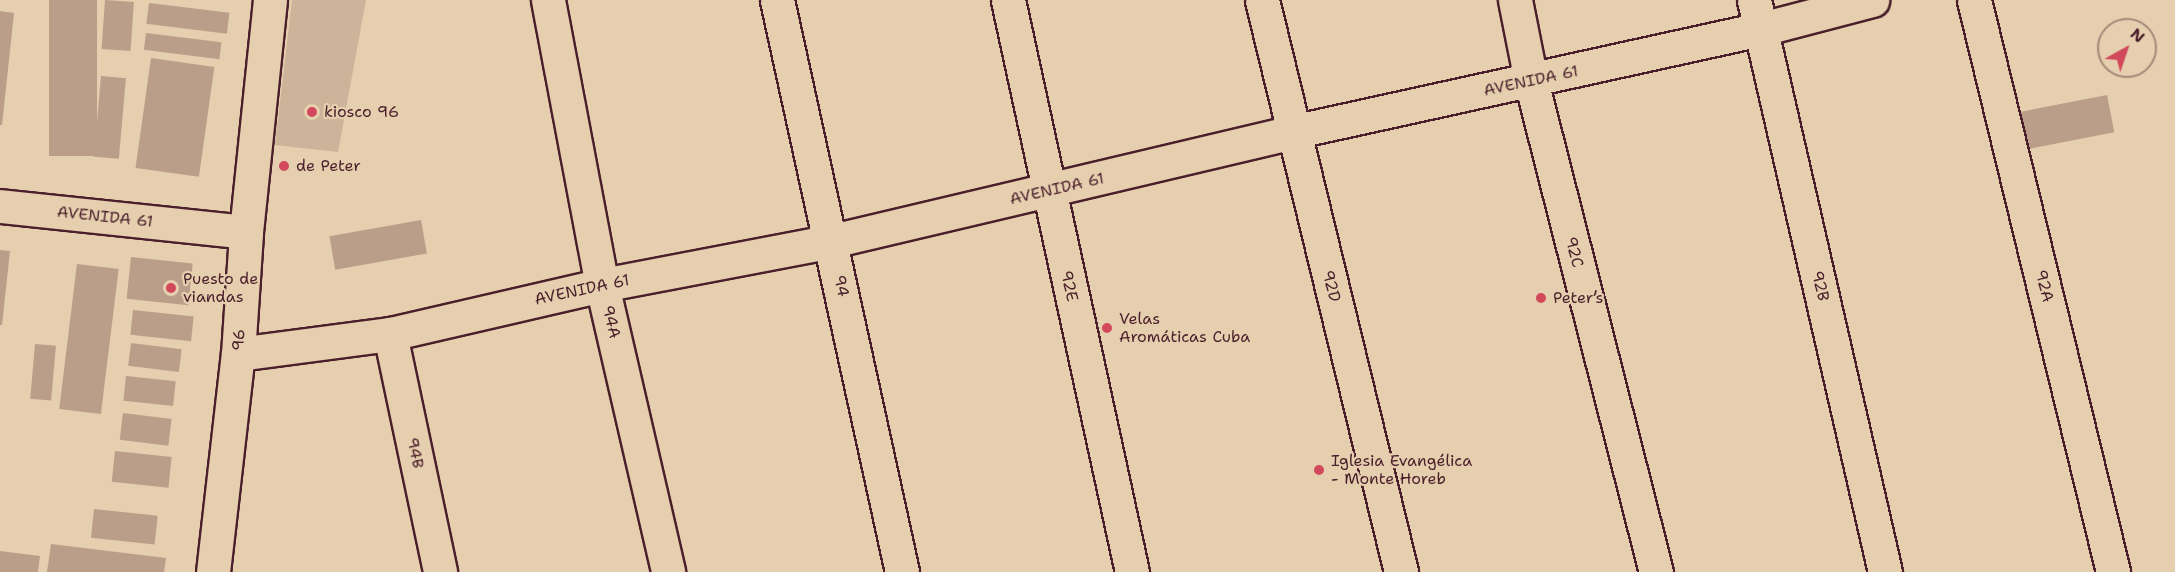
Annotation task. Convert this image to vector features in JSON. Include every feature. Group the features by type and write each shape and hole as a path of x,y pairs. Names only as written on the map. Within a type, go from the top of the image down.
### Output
{"street":[{"name":"96","path":"213,572 238,354 246,232 270,0"},
{"name":"94A","path":"548,0 602,285 668,572"},
{"name":"94","path":"777,0 832,241 902,572"},
{"name":"92E","path":"1008,0 1132,572"},
{"name":"92D","path":"1262,0 1292,132 1401,572"},
{"name":"92C","path":"1515,0 1531,81 1656,572"},
{"name":"AVENIDA 61","path":"238,354 390,334 602,285 832,241 1292,132 1531,81 1757,14 1872,0"},
{"name":"92A","path":"1974,0 2113,572"},
{"name":"92B","path":"1757,14 1885,572"},
{"name":"AVENIDA 61","path":"0,206 246,232"},
{"name":"94B","path":"390,334 440,572"}],"shaded area":[{"path":"292,0 366,0 338,152 275,145"}],"building":[{"path":"49,0 97,0 97,156 49,156"},
{"path":"105,0 134,2 131,51 102,49"},
{"path":"149,3 229,13 227,34 146,24"},
{"path":"0,11 14,13 2,125 0,125"},
{"path":"146,33 221,42 219,59 144,50"},
{"path":"151,58 214,67 199,177 136,168"},
{"path":"101,76 126,78 119,159 94,157"},
{"path":"2107,95 2114,132 2026,149 2019,112"},
{"path":"421,220 427,253 335,270 329,236"},
{"path":"0,250 10,251 2,325 0,325"},
{"path":"131,257 193,263 188,305 127,299"},
{"path":"77,264 119,269 101,414 59,409"},
{"path":"133,310 194,316 191,341 130,335"},
{"path":"131,343 182,349 179,372 128,366"},
{"path":"35,344 56,346 51,401 30,399"},
{"path":"126,376 176,381 173,406 123,401"},
{"path":"123,413 172,419 168,446 120,440"},
{"path":"115,451 172,457 168,488 112,482"},
{"path":"94,509 158,516 155,545 91,538"},
{"path":"51,544 166,558 164,572 47,572"},
{"path":"0,551 40,556 38,572 0,572"}],"place":[{"name":"kiosco 96","path":"312,112"},
{"name":"de Peter","path":"284,166"},
{"name":"Puesto de viandas","path":"171,288"},
{"name":"Peter’s","path":"1541,298"},
{"name":"Velas Aromáticas Cuba","path":"1107,328"},
{"name":"Iglesia Evangélica - Monte Horeb","path":"1319,470"}]}
